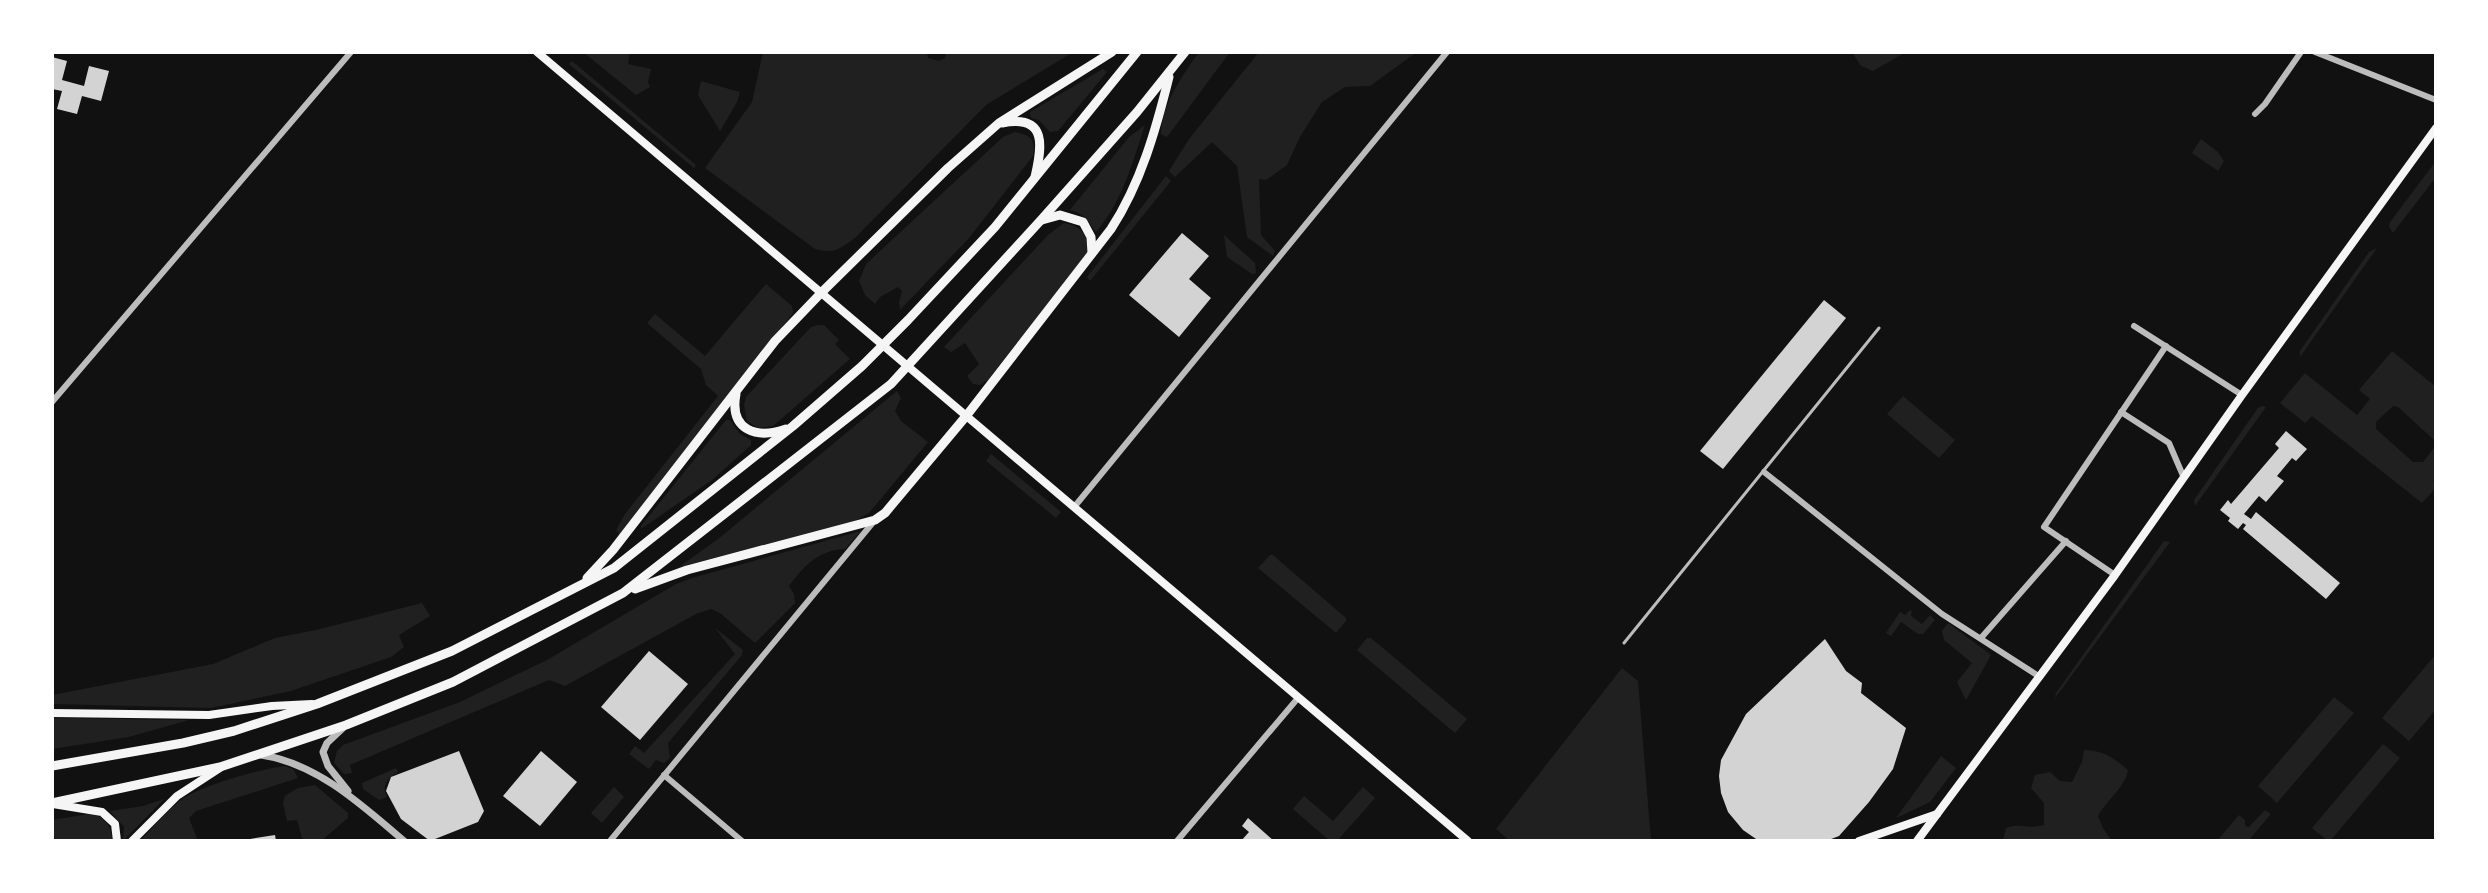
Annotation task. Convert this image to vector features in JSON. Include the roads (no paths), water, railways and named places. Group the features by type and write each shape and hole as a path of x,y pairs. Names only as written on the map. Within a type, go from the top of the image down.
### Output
{"main road":[{"path":"537,52 1468,841"},
{"path":"582,584 613,550 775,341 822,292 948,168 999,123 1112,52"},
{"path":"52,766 183,743 234,731 317,704 452,651 614,568 793,426 862,366 995,227 1137,52"},
{"path":"623,593 891,384 1041,220 1185,52"},
{"path":"52,804 220,767 346,725 453,682 623,593 687,570 875,520 901,496 967,415 1126,206 1158,121 1170,73"},
{"path":"999,123 1022,122 1037,131 1041,145 1034,180"},
{"path":"1917,841 2115,575 2436,128"},
{"path":"1041,220 1060,215 1083,222 1091,237 1092,253"},
{"path":"736,391 735,411 742,426 766,434 793,426"},
{"path":"52,713 209,715 272,706 317,704"},
{"path":"132,841 177,796 220,767"},
{"path":"52,804 102,812 115,824 117,841"},
{"path":"1859,841 1937,814"},
{"path":"1925,841 1937,814"}],"street":[{"path":"52,402 351,52"},
{"path":"1075,506 1447,52"},
{"path":"2255,114 2301,52"},
{"path":"2315,52 2436,100"},
{"path":"2134,326 2242,395"},
{"path":"2115,575 2044,527 2166,346"},
{"path":"2121,412 2169,443 2184,478"},
{"path":"1764,472 1942,614 2040,677"},
{"path":"610,841 875,520"},
{"path":"1981,638 2066,541"},
{"path":"1177,841 1298,698"},
{"path":"346,725 327,743 324,760 355,799 404,841"},
{"path":"259,755 282,758 355,799"},
{"path":"664,775 742,841"}],"lane":[{"path":"1624,643 1879,328"}]}
